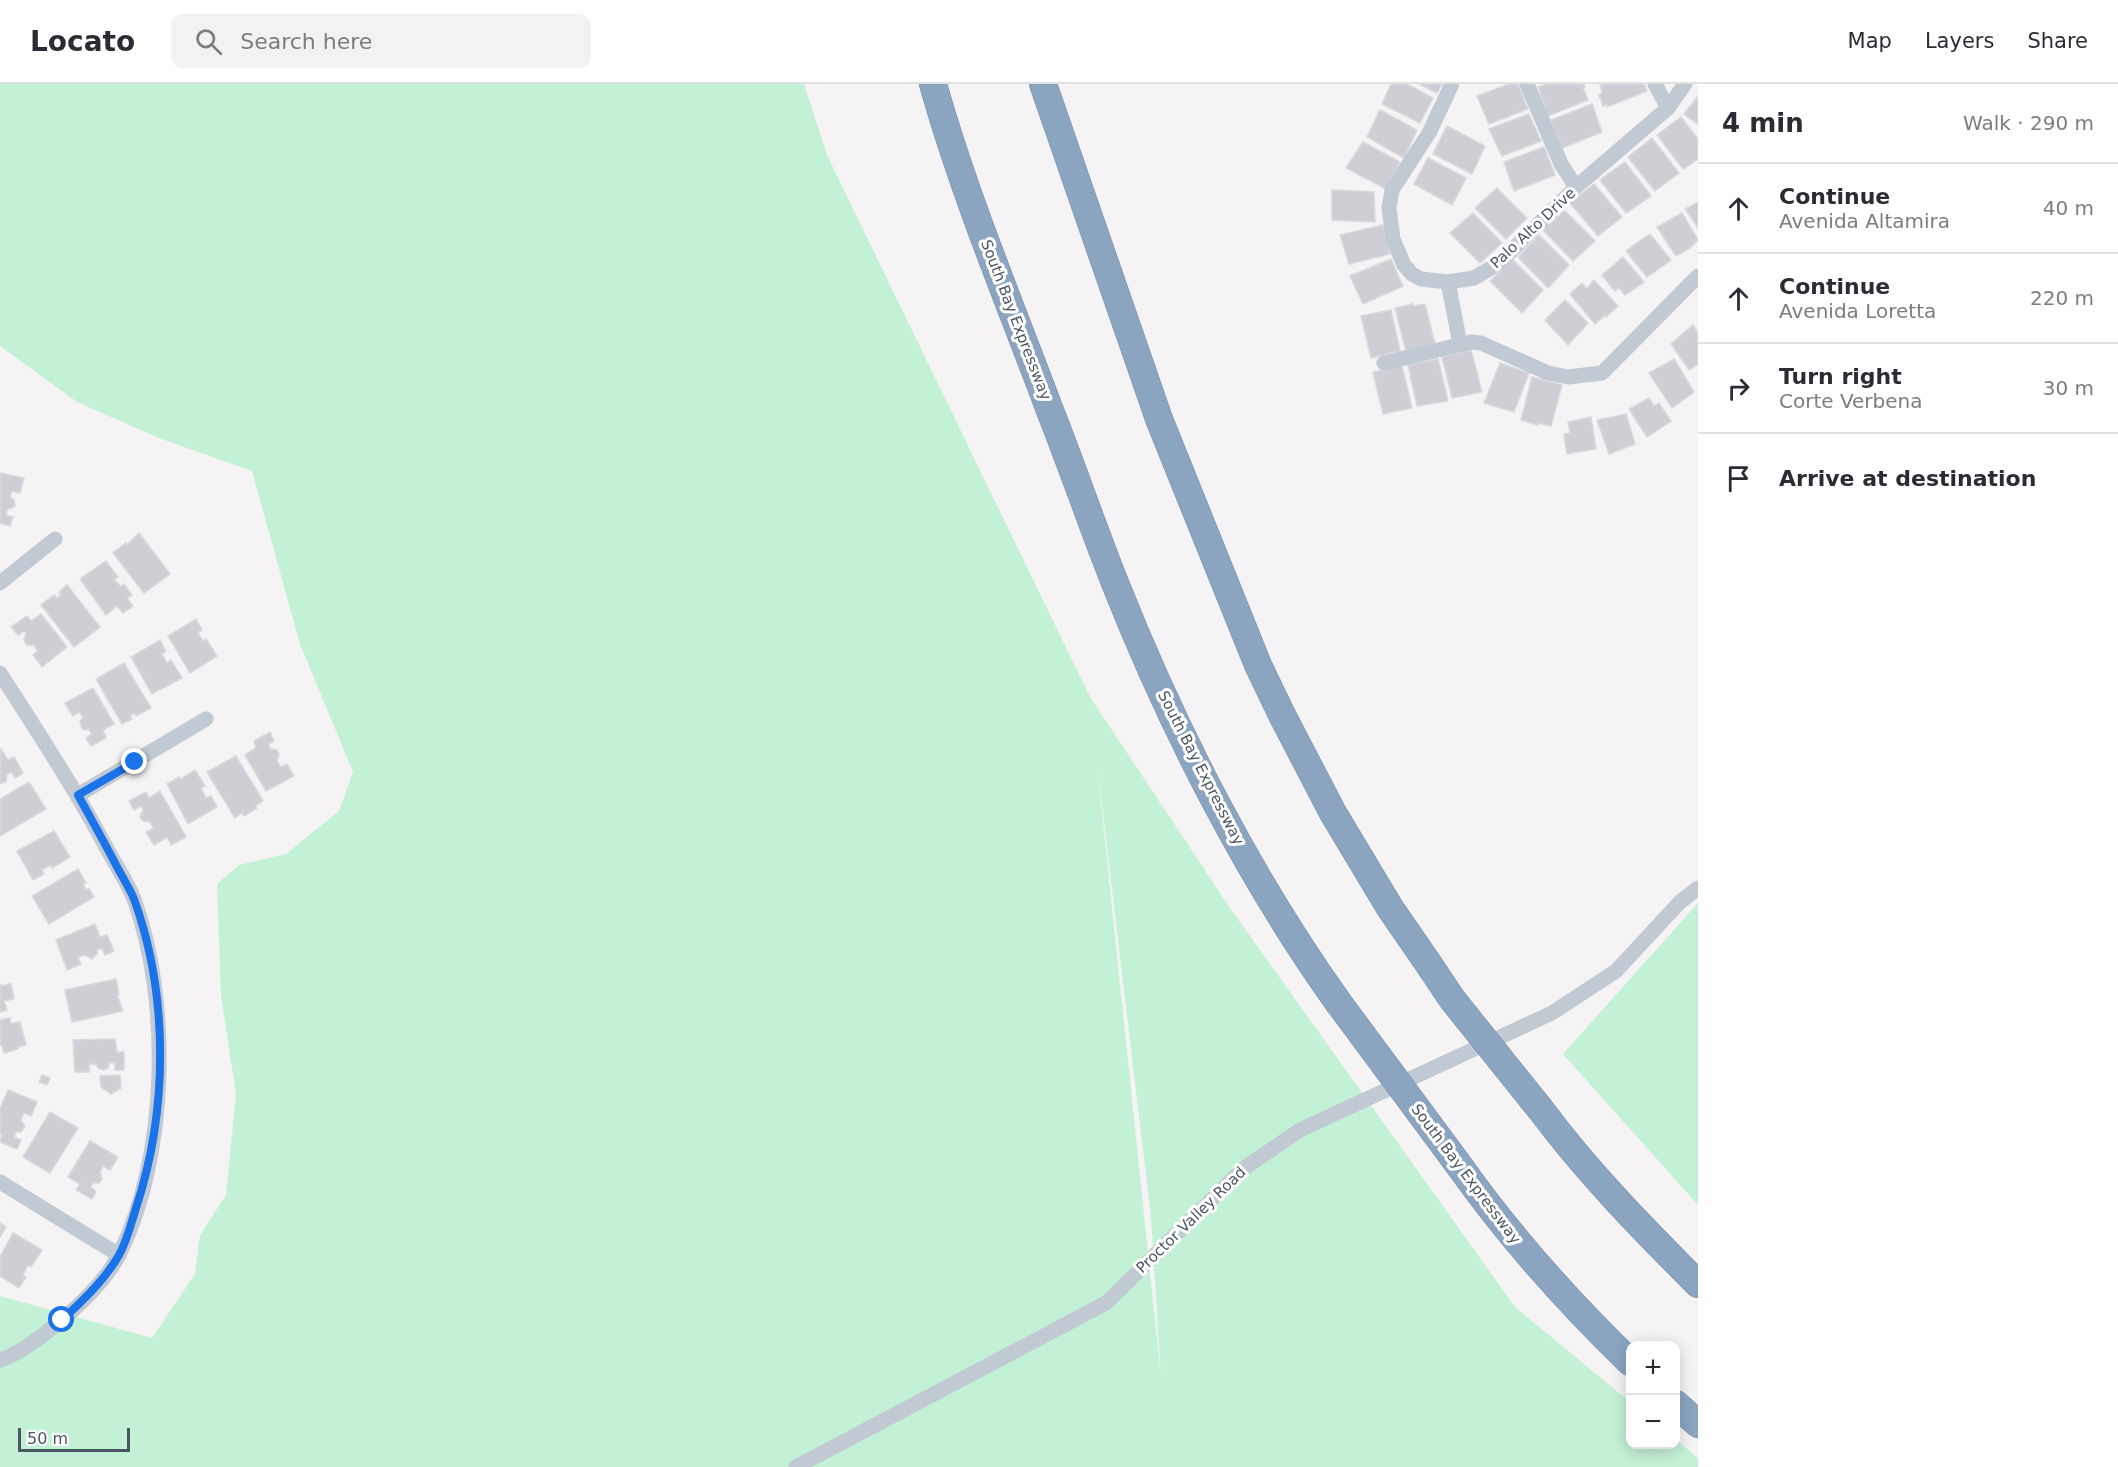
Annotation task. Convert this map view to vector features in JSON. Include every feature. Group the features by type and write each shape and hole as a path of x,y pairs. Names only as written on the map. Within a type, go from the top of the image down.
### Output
{"highway":[{"name":"South Bay Expressway","path":"933,84 969,195 1094,530 1143,650 1188,746 1231,828 1312,967 1458,1164 1517,1243 1626,1358"},
{"path":"1043,84 1159,418 1258,665 1333,813 1390,908 1452,999 1566,1144 1606,1190 1698,1284"},
{"path":"1680,1408 1698,1424"}],"street":[{"name":"Palo Alto Drive","path":"1452,84 1429,133 1392,190 1389,208 1393,239 1404,265 1412,274 1421,279 1448,282 1474,278 1498,264 1576,187 1668,108 1684,84"},
{"path":"1527,84 1561,165 1576,187"},
{"path":"1655,84 1668,108"},
{"path":"1384,363 1460,344 1481,343 1548,373 1568,377 1602,373 1698,276"},
{"path":"1448,282 1460,344"},
{"path":"0,583 55,539"},
{"path":"0,673 78,795 133,897 149,956 158,1016 159,1077 153,1138 140,1197 119,1255 93,1289 62,1320 25,1347 0,1360"},
{"path":"78,795 206,720"},
{"name":"Proctor Valley Road","path":"796,1467 1106,1303 1243,1169 1300,1130 1552,1013 1616,971 1680,902 1698,888"},
{"path":"0,1182 119,1255"}],"green space":[{"path":"0,84 804,84 827,155 1090,697 1232,911 1515,1307 1626,1399 1626,1449 1680,1449 1680,1442 1698,1458 1698,1467 0,1467 0,1296 152,1338 195,1274 200,1235 226,1195 236,1094 221,996 217,884 239,865 286,854 339,811 353,772 300,644 252,471 159,438 77,402 0,346","holes":["1097,763 1151,1217 1161,1377"]},
{"path":"1698,903 1698,1205 1563,1054"}],"building":[{"path":"1391,84 1407,84 1433,98 1420,123 1382,104"},
{"path":"1419,84 1442,84 1437,93"},
{"path":"1509,84 1518,84 1528,109 1489,124 1477,96"},
{"path":"1546,84 1584,84 1583,88 1588,100 1548,116 1538,87"},
{"path":"1600,84 1644,84 1647,91 1607,107 1607,104 1603,106 1599,95 1602,93"},
{"path":"1698,96 1698,124 1684,114"},
{"path":"1592,104 1602,132 1562,148 1551,120"},
{"path":"1380,110 1417,130 1404,158 1367,137"},
{"path":"1529,114 1541,141 1502,156 1489,129"},
{"path":"1681,117 1698,139 1698,159 1683,169 1657,135"},
{"path":"1447,126 1485,146 1472,174 1433,154"},
{"path":"1652,138 1679,173 1655,191 1628,157"},
{"path":"1363,142 1400,162 1386,189 1346,168"},
{"path":"1544,147 1555,175 1514,191 1504,162"},
{"path":"1428,158 1466,178 1452,205 1414,184"},
{"path":"1625,162 1651,196 1626,213 1600,180"},
{"path":"1594,184 1622,217 1598,236 1570,203"},
{"path":"1497,188 1527,218 1506,239 1475,208"},
{"path":"1332,190 1374,192 1375,222 1332,220"},
{"path":"1698,202 1698,228 1685,209"},
{"path":"1564,210 1595,241 1573,261 1543,230"},
{"path":"1473,213 1502,243 1480,263 1450,233"},
{"path":"1682,213 1698,240 1676,256 1657,227"},
{"path":"1383,225 1390,254 1349,264 1340,235"},
{"path":"1650,234 1671,260 1647,277 1626,251"},
{"path":"1539,235 1569,265 1548,288 1518,257"},
{"path":"1623,257 1644,282 1625,295 1619,288 1615,291 1602,275"},
{"path":"1391,259 1403,286 1363,304 1350,276"},
{"path":"1513,260 1543,290 1522,313 1490,281"},
{"path":"1594,280 1618,306 1595,324 1570,294 1582,283 1587,289"},
{"path":"1565,300 1588,323 1568,345 1545,320"},
{"path":"1413,304 1413,306 1425,304 1435,344 1406,351 1395,308"},
{"path":"1391,310 1400,351 1371,358 1361,316"},
{"path":"1693,325 1698,333 1698,364 1689,370 1671,344"},
{"path":"1471,350 1482,392 1452,398 1442,357"},
{"path":"1438,359 1448,401 1417,406 1408,365"},
{"path":"1674,359 1694,392 1672,408 1649,373"},
{"path":"1500,363 1529,373 1514,412 1484,403"},
{"path":"1402,366 1412,408 1383,414 1373,372"},
{"path":"1532,377 1562,385 1551,426 1521,420"},
{"path":"1649,398 1654,406 1659,403 1671,421 1647,437 1629,409"},
{"path":"1626,414 1635,444 1609,454 1597,420"},
{"path":"1591,417 1596,449 1567,454 1564,434 1570,433 1568,422"},
{"path":"0,473 24,478 20,493 12,491 10,497 14,500 15,506 7,510 6,515 13,517 10,526 0,523"},
{"path":"139,533 170,574 144,593 113,553 126,543 127,545"},
{"path":"106,561 118,577 114,579 121,587 124,584 132,595 127,598 133,606 123,613 117,606 106,615 80,579"},
{"path":"67,585 100,627 74,647 41,605 54,595 57,598 61,595 59,592"},
{"path":"41,614 67,647 42,667 33,655 38,651 34,645 27,645 25,642 24,631 18,635 11,627 27,616 31,621"},
{"path":"196,619 202,630 198,633 203,641 206,639 217,656 190,673 168,636"},
{"path":"160,640 166,651 162,654 167,663 171,660 182,678 152,694 131,657"},
{"path":"124,663 151,708 136,716 135,713 130,716 132,719 122,724 96,679"},
{"path":"93,688 114,724 103,730 106,738 91,746 86,738 92,734 89,730 82,729 80,721 83,718 79,712 73,716 65,703"},
{"path":"270,732 274,741 268,744 271,749 277,750 279,754 277,761 281,767 287,764 294,776 266,791 245,755 256,748 254,741"},
{"path":"1,749 8,760 14,757 23,773 15,778 11,772 7,774 6,782 0,784"},
{"path":"236,756 263,801 244,816 242,813 235,818 207,772"},
{"path":"195,770 205,786 201,788 206,798 211,796 217,807 188,824 167,784"},
{"path":"29,782 46,809 0,836 0,799"},
{"path":"160,791 186,837 171,845 167,837 154,845 146,832 154,828 150,822 143,821 140,817 143,810 141,806 134,810 129,801 146,792 149,798"},
{"path":"54,831 70,857 52,868 50,865 42,870 44,874 33,880 17,851"},
{"path":"78,869 86,883 83,884 86,890 89,888 94,897 49,924 32,896"},
{"path":"95,924 100,937 107,935 114,951 105,955 102,948 97,950 97,954 92,959 85,955 78,957 81,964 67,970 56,940"},
{"path":"116,979 119,995 117,995 123,1011 72,1022 65,990"},
{"path":"0,983 1,986 11,984 14,999 4,1001 7,1010 0,1012"},
{"path":"10,1018 11,1024 20,1022 26,1045 4,1053 0,1045 0,1020"},
{"path":"115,1039 117,1052 124,1052 124,1070 115,1070 115,1063 109,1063 108,1068 103,1070 96,1064 89,1064 89,1072 75,1072 73,1040"},
{"path":"42,1075 50,1078 47,1085 39,1082"},
{"path":"120,1075 121,1088 111,1094 101,1087 100,1076"},
{"path":"8,1090 37,1102 31,1116 24,1113 21,1120 25,1127 21,1132 16,1132 14,1137 21,1140 17,1149 0,1142 2,1135 0,1134 0,1109"},
{"path":"50,1112 78,1128 50,1173 23,1157"},
{"path":"90,1141 118,1157 110,1170 103,1166 100,1172 102,1179 90,1187 96,1191 92,1199 76,1190 80,1184 68,1177"},
{"path":"0,1223 6,1227 0,1237"},
{"path":"13,1233 42,1250 31,1267 28,1265 23,1275 26,1277 19,1288 0,1276 0,1257"}],"route":[{"path":"62,1320 93,1289 119,1255 140,1197 157,1108 160,1047 158,1016 142,926 133,897 78,795 135,762"}]}
